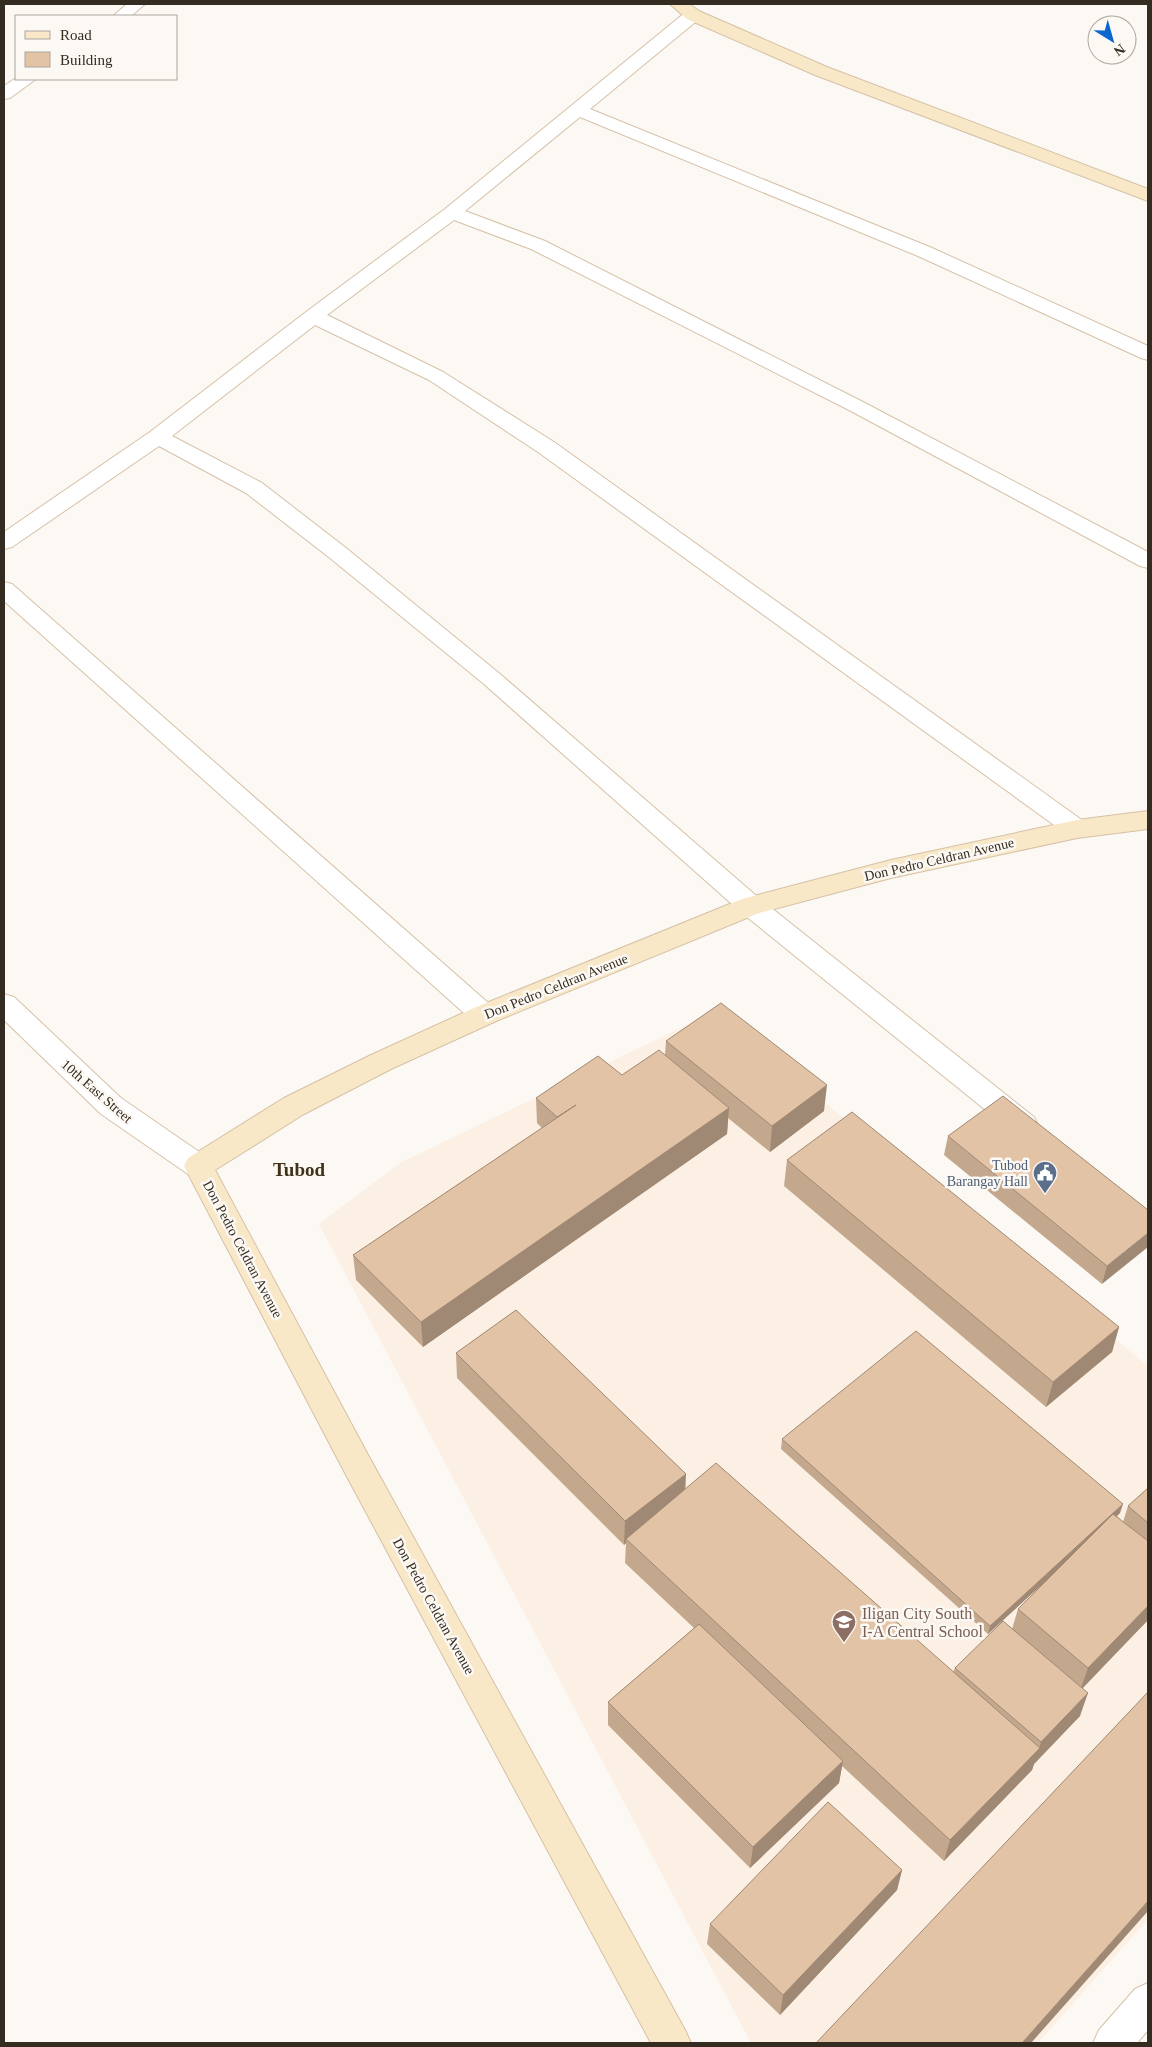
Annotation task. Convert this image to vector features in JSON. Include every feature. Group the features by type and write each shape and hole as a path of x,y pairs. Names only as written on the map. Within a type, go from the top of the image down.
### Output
{"street":[{"path":"122,15 138,4"},
{"path":"4,542 158,437 313,316 452,214 578,110 686,10 821,71 1148,195"},
{"path":"4,94 25,80"},
{"path":"578,110 925,252 1148,354"},
{"path":"452,214 538,245 856,406 1148,561"},
{"path":"313,316 436,376 546,447 1077,829"},
{"path":"158,437 254,488 338,553 492,679 751,906 1047,1143"},
{"path":"4,589 484,1015"},
{"name":"Don Pedro Celdran Avenue","path":"672,2043 356,1463 198,1166 294,1106 381,1062 484,1015 751,906 891,868 1077,829 1148,820"},
{"name":"10th East Street","path":"4,1004 111,1106 198,1166"},
{"path":"1112,2043 1148,2002"}],"shaded area":[{"name":"Iligan City South I-A Central School","path":"714,1012 1148,1366 1148,1919 1038,2043 751,2043 319,1224 402,1162"}],"building":[{"path":"721,1003 827,1085 772,1126 666,1041"},
{"path":"659,1050 729,1108 421,1322 353,1255 576,1105 557,1117 536,1098 598,1056 622,1075"},
{"name":"Tubod Barangay Hall","path":"1003,1096 1148,1210 1148,1233 1107,1266 948,1136"},
{"path":"852,1112 1119,1327 1053,1382 787,1160"},
{"path":"516,1310 686,1474 625,1521 456,1353"},
{"path":"916,1331 1123,1504 990,1626 782,1439"},
{"path":"716,1463 1040,1748 950,1840 626,1539"},
{"path":"1148,1488 1148,1523 1128,1506"},
{"path":"1113,1514 1148,1541 1148,1606 1088,1668 1018,1609"},
{"path":"1003,1621 1088,1693 1041,1742 955,1668"},
{"path":"699,1624 843,1761 753,1847 608,1702"},
{"path":"1148,1692 1148,1901 1022,2043 816,2043"},
{"path":"828,1802 902,1870 783,1995 710,1924"}],"place":[{"name":"Tubod Barangay Hall","path":"1045,1194"},
{"name":"Iligan City South I-A Central School","path":"844,1643"}],"district":[{"name":"Tubod","path":"299,1169"}]}
